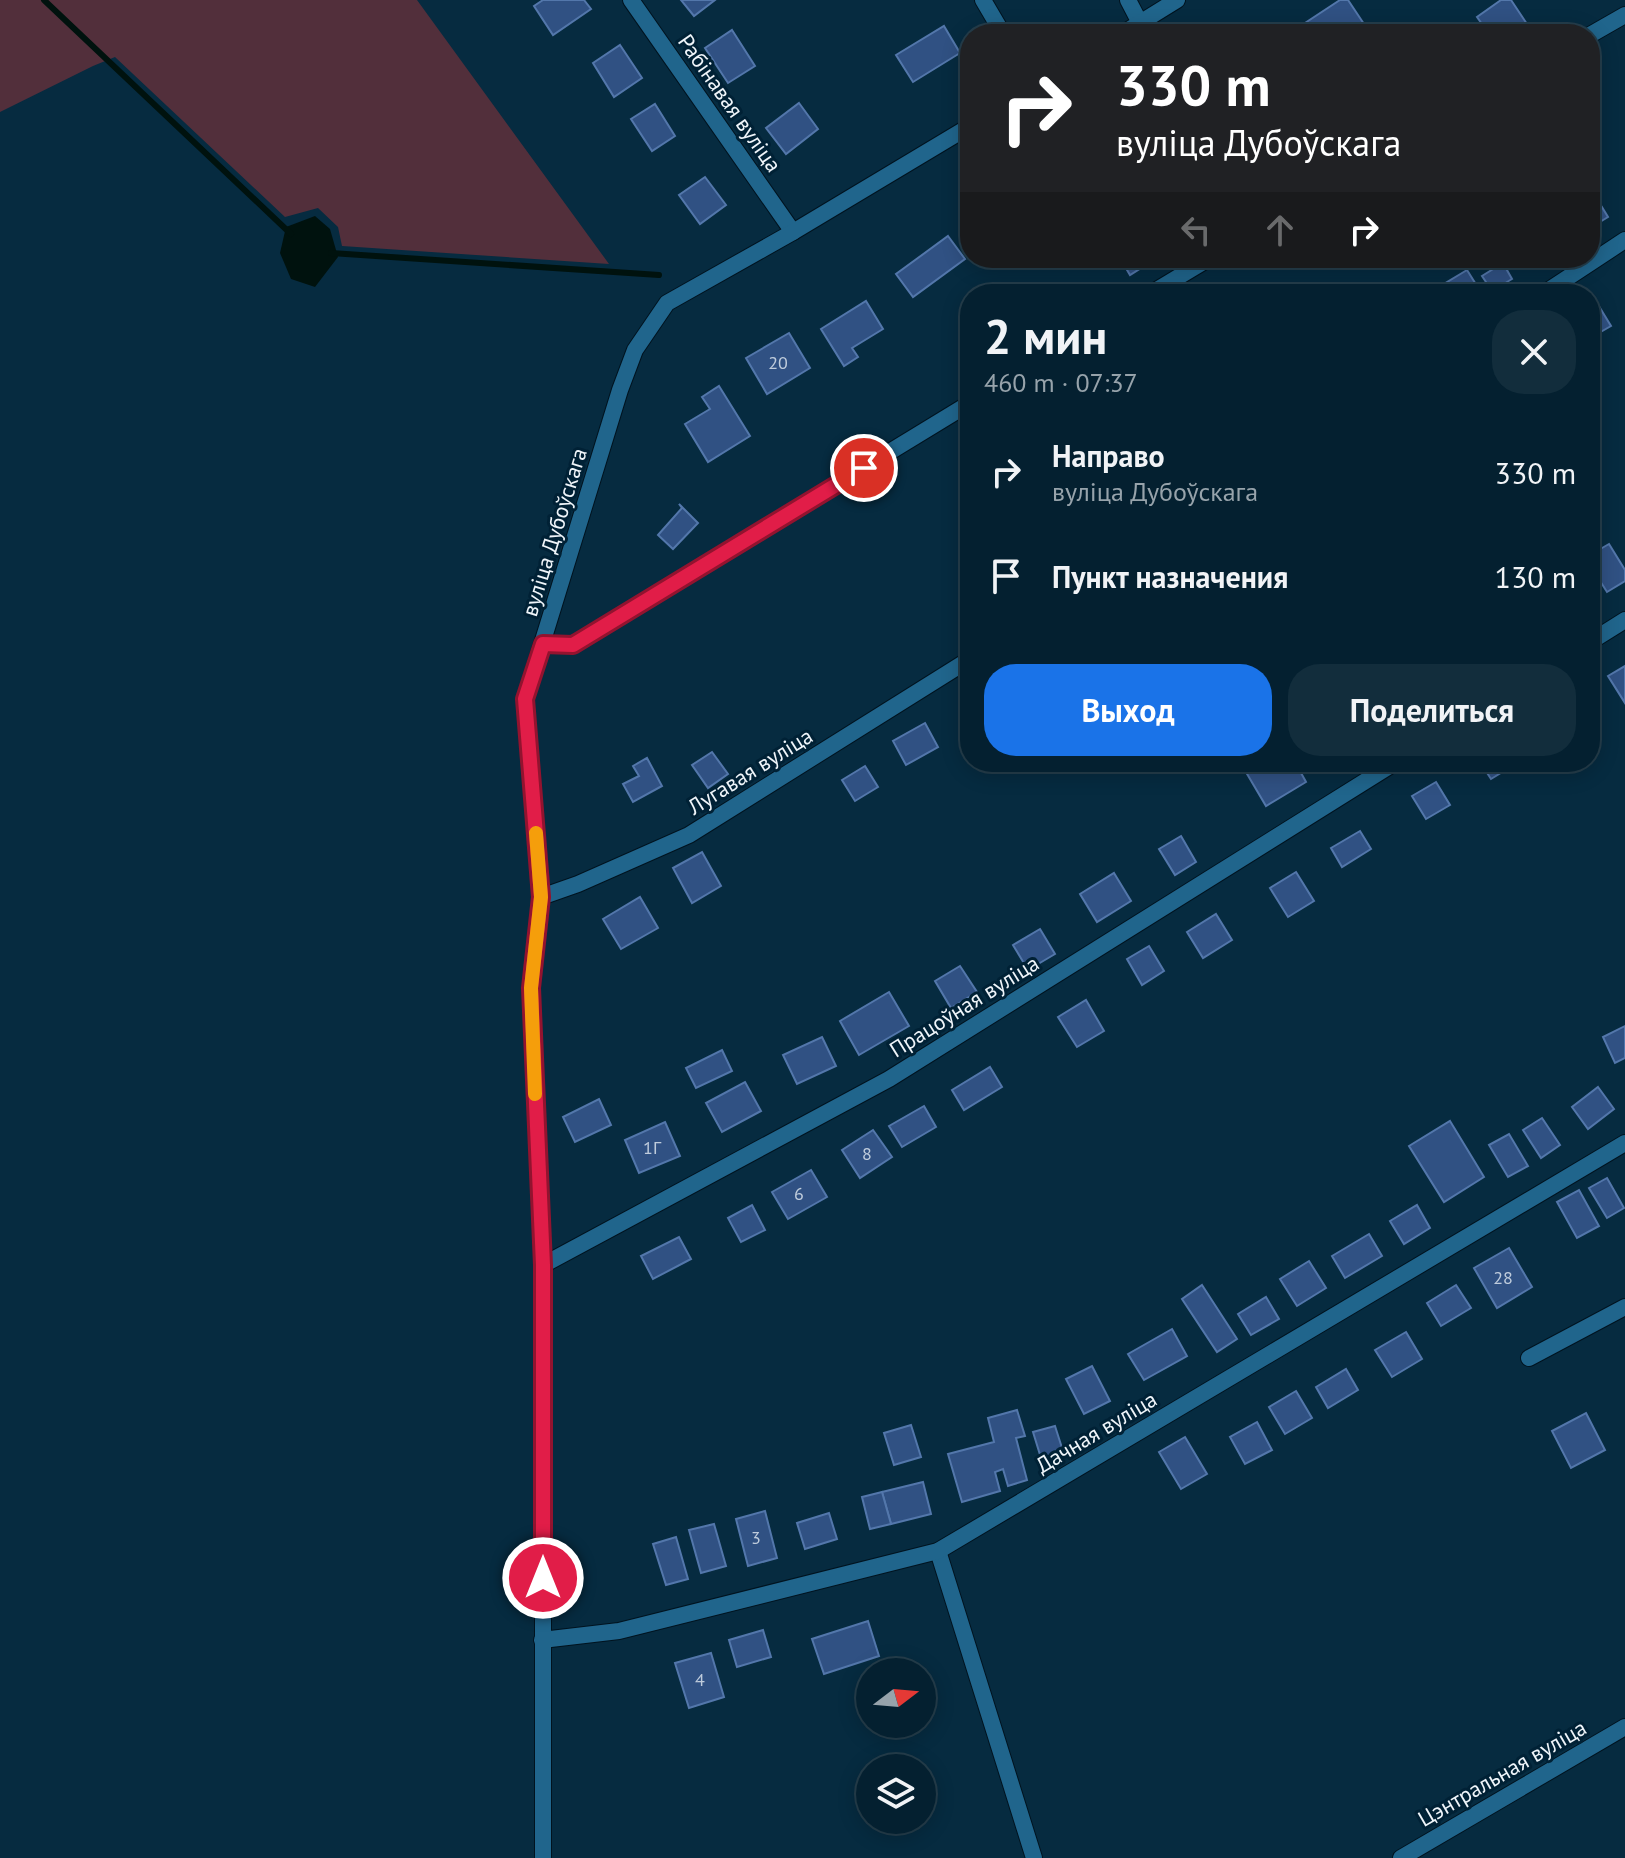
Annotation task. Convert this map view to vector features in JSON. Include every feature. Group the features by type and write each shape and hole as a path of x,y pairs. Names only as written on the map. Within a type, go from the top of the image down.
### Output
{"street":[{"name":"Рабінавая вуліца","path":"631,0 793,232"},
{"path":"983,0 997,24"},
{"path":"1128,0 1140,23 1177,0"},
{"path":"1600,29 1625,15"},
{"name":"вуліца Дубоўскага","path":"960,132 667,303 635,350 620,390 543,644 573,645 960,409"},
{"path":"1600,256 1625,240"},
{"path":"1167,284 1193,268"},
{"path":"1558,284 1582,268"},
{"path":"1600,636 1625,620"},
{"path":"543,644 525,699 541,897 531,988 543,1265 543,1858"},
{"name":"Лугавая вуліца","path":"541,897 689,835 960,665"},
{"name":"Працоўная вуліца","path":"543,1265 889,1079 1380,772"},
{"name":"Дачная вуліца","path":"542,1640 619,1631 938,1551 1625,1143"},
{"path":"1529,1358 1625,1307"},
{"path":"938,1551 1034,1858"},
{"name":"Цэнтральная вуліца","path":"1401,1858 1625,1727"}],"shaded area":[{"path":"0,0 417,0 609,264 342,246 338,227 318,208 285,217 115,57 0,112"},
{"path":"315,216 330,229 338,257 315,287 291,279 280,253 286,227"}],"building":[{"path":"543,0 584,0 591,9 553,35 534,6"},
{"path":"681,0 715,0 694,16"},
{"path":"1340,0 1348,0 1364,24 1304,24"},
{"path":"1501,0 1511,0 1527,24 1482,24 1477,17"},
{"path":"944,26 960,53 913,82 896,55"},
{"path":"732,30 755,66 728,83 705,48"},
{"path":"620,45 642,78 614,97 593,63"},
{"path":"799,103 818,129 786,154 766,128"},
{"path":"655,104 675,136 652,151 631,119"},
{"path":"705,177 726,205 700,224 679,195"},
{"path":"1600,204 1608,217 1600,222"},
{"path":"948,236 960,252 960,263 913,297 896,274"},
{"path":"1126,268 1141,268 1130,275"},
{"path":"1495,268 1506,268 1512,279 1504,284 1487,284 1482,276"},
{"path":"1467,270 1476,284 1444,284"},
{"path":"866,301 883,329 852,348 858,357 844,366 821,329"},
{"path":"1600,308 1611,326 1600,332"},
{"path":"789,333 810,368 767,394 746,358"},
{"path":"719,386 750,436 708,462 685,424 710,409 702,397"},
{"path":"679,504 698,523 673,549 658,535 682,508"},
{"path":"1609,544 1625,570 1625,581 1607,592 1600,581 1600,549"},
{"path":"1625,666 1625,703 1608,676"},
{"path":"925,723 938,747 906,765 893,741"},
{"path":"712,752 728,774 708,788 692,765"},
{"path":"647,758 662,786 633,802 623,784 639,776 633,766"},
{"path":"865,766 878,787 855,801 842,780"},
{"path":"1246,772 1300,772 1306,782 1266,806"},
{"path":"1486,772 1502,772 1491,779"},
{"path":"1436,782 1450,805 1426,819 1412,796"},
{"path":"1360,831 1371,849 1342,867 1331,848"},
{"path":"1181,836 1196,862 1175,875 1159,849"},
{"path":"702,852 721,886 692,903 673,868"},
{"path":"1296,872 1314,901 1288,917 1270,888"},
{"path":"1114,873 1131,901 1097,922 1080,894"},
{"path":"640,897 658,928 621,949 603,919"},
{"path":"1216,914 1232,940 1203,958 1187,932"},
{"path":"1040,929 1055,954 1028,970 1013,945"},
{"path":"1149,946 1164,971 1142,985 1127,959"},
{"path":"960,966 977,992 951,1008 935,981"},
{"path":"889,992 909,1026 859,1055 840,1021"},
{"path":"1086,1000 1104,1031 1077,1047 1058,1017"},
{"path":"1625,1026 1625,1058 1615,1063 1603,1037"},
{"path":"822,1037 836,1066 797,1084 783,1055"},
{"path":"722,1050 732,1071 696,1088 686,1068"},
{"path":"990,1067 1002,1087 964,1110 952,1090"},
{"path":"745,1082 761,1111 722,1132 706,1103"},
{"path":"1598,1087 1614,1109 1588,1129 1572,1107"},
{"path":"599,1099 611,1125 575,1142 563,1117"},
{"path":"924,1106 936,1127 902,1147 889,1126"},
{"path":"1542,1118 1560,1145 1541,1158 1523,1130"},
{"path":"1450,1121 1484,1177 1444,1202 1409,1146"},
{"path":"665,1122 680,1156 639,1173 625,1140"},
{"path":"873,1130 892,1157 860,1178 842,1150"},
{"path":"1509,1134 1528,1166 1508,1177 1489,1145"},
{"path":"811,1170 827,1197 788,1219 772,1192"},
{"path":"1607,1178 1624,1208 1607,1218 1589,1188"},
{"path":"1579,1190 1599,1226 1577,1238 1557,1202"},
{"path":"752,1205 765,1230 741,1242 728,1218"},
{"path":"1417,1205 1430,1228 1404,1244 1390,1221"},
{"path":"1369,1234 1382,1256 1345,1278 1332,1256"},
{"path":"679,1237 691,1259 653,1279 641,1256"},
{"path":"1509,1248 1532,1287 1497,1308 1474,1268"},
{"path":"1309,1261 1326,1288 1297,1306 1280,1279"},
{"path":"1202,1285 1237,1339 1217,1352 1182,1299"},
{"path":"1456,1285 1471,1308 1441,1326 1427,1303"},
{"path":"1266,1297 1279,1319 1251,1335 1238,1314"},
{"path":"1172,1329 1187,1356 1144,1380 1128,1354"},
{"path":"1406,1332 1422,1359 1392,1377 1375,1350"},
{"path":"1092,1366 1110,1401 1084,1414 1066,1379"},
{"path":"1346,1369 1358,1390 1328,1408 1316,1387"},
{"path":"1296,1391 1312,1418 1285,1434 1269,1407"},
{"path":"1017,1410 1025,1436 1016,1438 1027,1480 1008,1486 1003,1469 995,1472 1000,1491 962,1502 948,1454 994,1442 988,1418"},
{"path":"1586,1413 1605,1450 1571,1468 1552,1431"},
{"path":"1257,1422 1272,1450 1245,1464 1230,1437"},
{"path":"911,1425 921,1457 894,1465 884,1433"},
{"path":"1055,1426 1063,1451 1041,1458 1033,1432"},
{"path":"1185,1437 1207,1474 1181,1489 1159,1452"},
{"path":"923,1482 931,1514 891,1524 882,1492"},
{"path":"882,1492 891,1524 870,1529 862,1497"},
{"path":"765,1511 777,1558 748,1566 736,1519"},
{"path":"829,1513 837,1539 805,1549 797,1523"},
{"path":"714,1524 726,1566 701,1573 689,1530"},
{"path":"676,1537 688,1579 666,1585 653,1544"},
{"path":"868,1621 879,1656 856,1658 856,1664 824,1674 812,1639"},
{"path":"763,1630 771,1657 737,1667 729,1640"},
{"path":"711,1653 724,1697 689,1708 675,1663"}],"waterway":[{"path":"44,0 291,234"},
{"path":"331,253 659,275"}],"slow traffic":[{"path":"535,1094 531,988 541,897 536,833"}],"route":[{"path":"543,1578 543,1265 531,988 541,897 525,699 543,644 573,645 864,468"}]}
